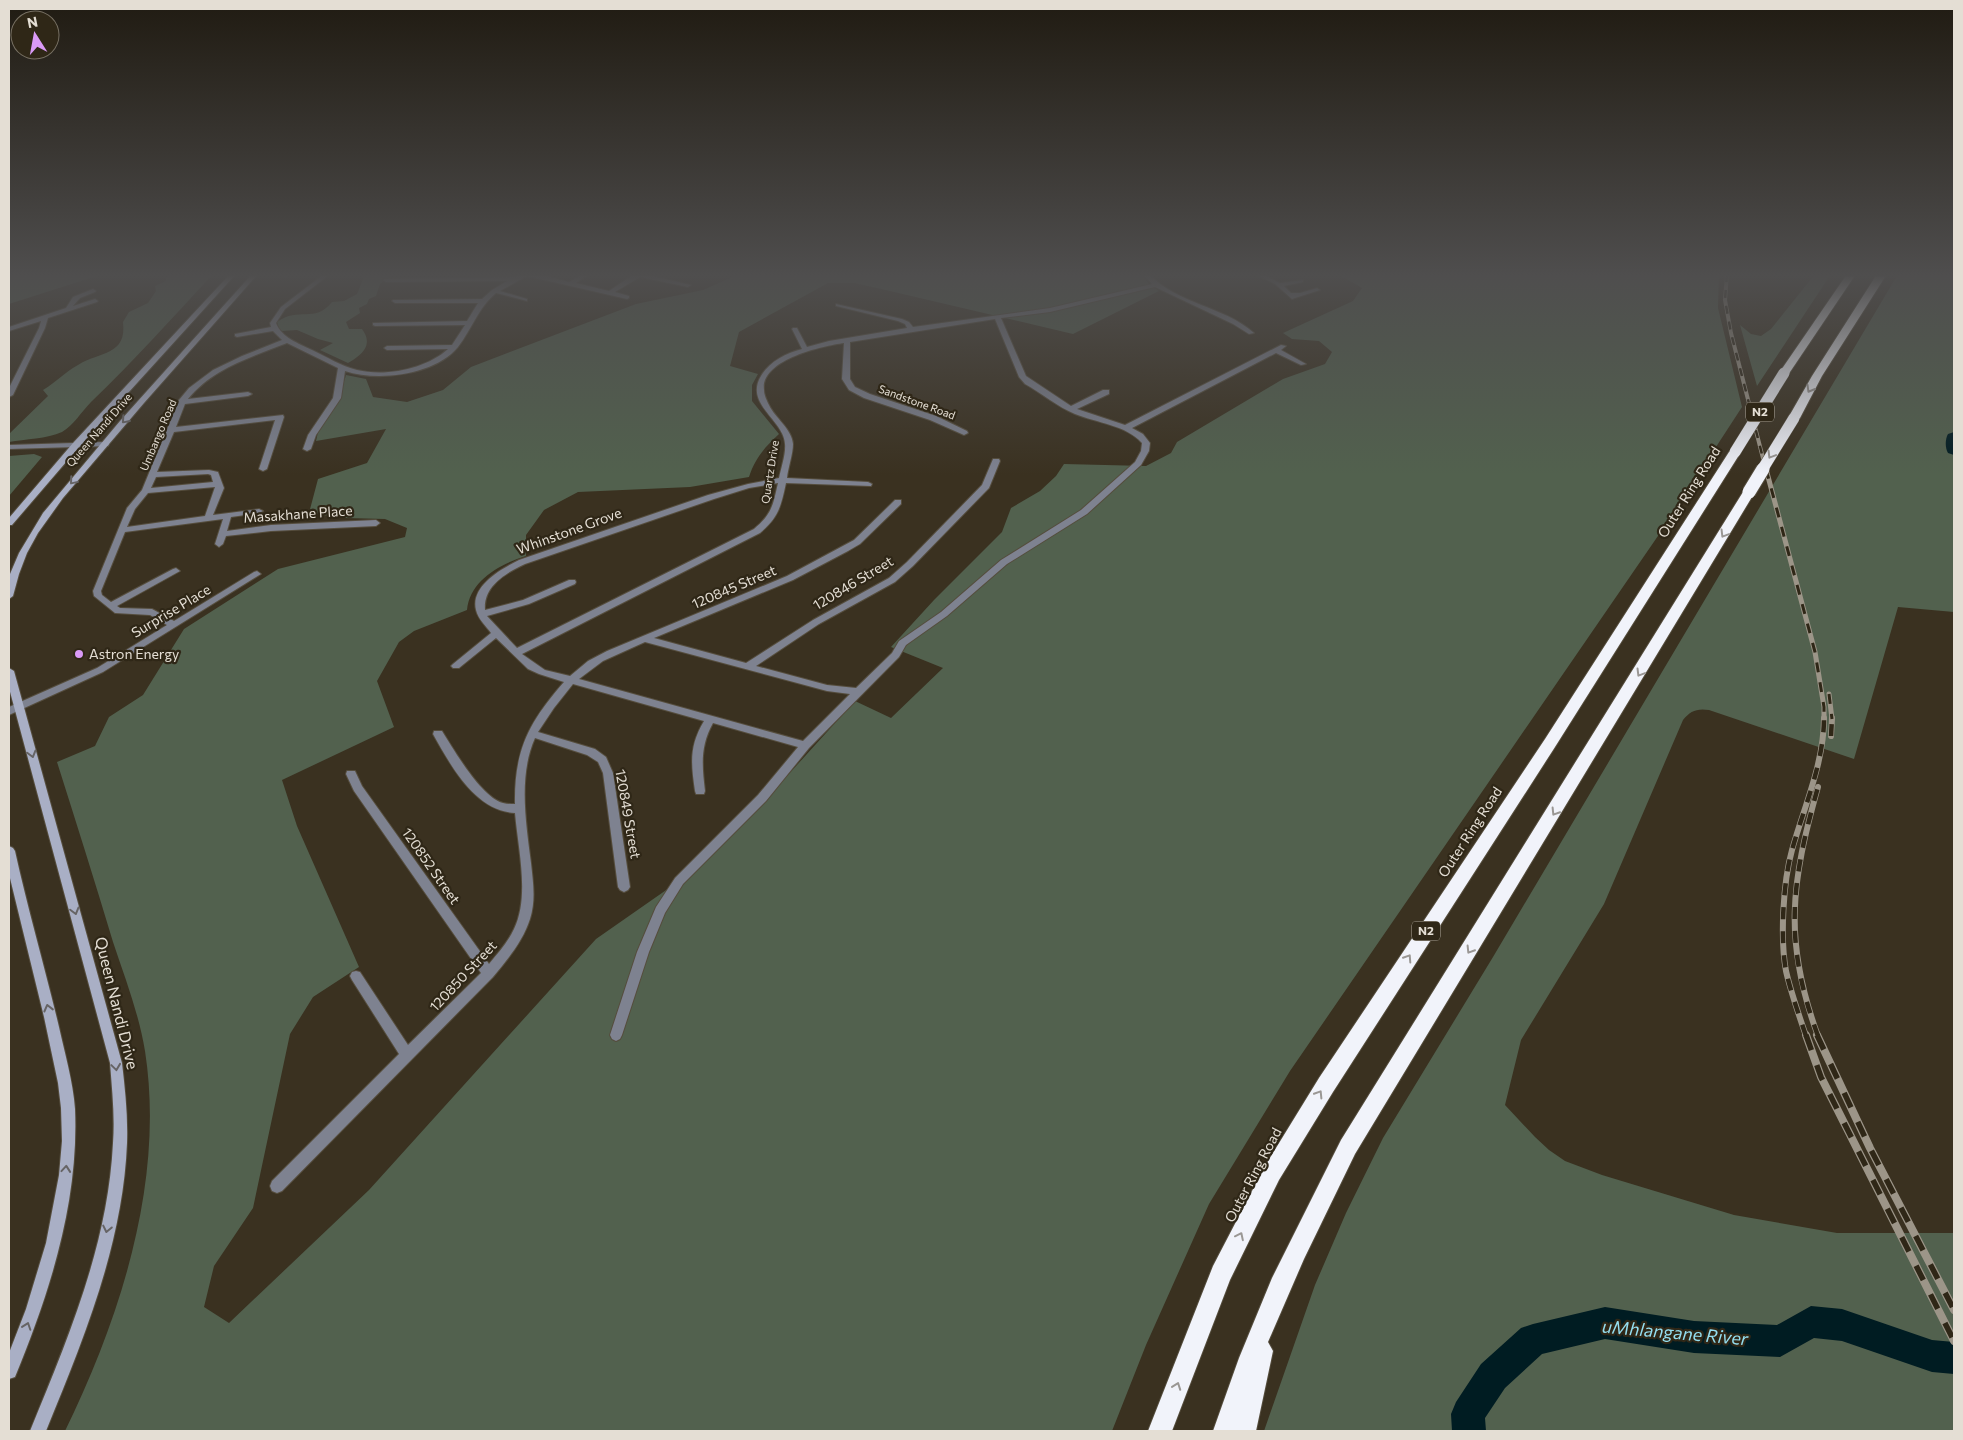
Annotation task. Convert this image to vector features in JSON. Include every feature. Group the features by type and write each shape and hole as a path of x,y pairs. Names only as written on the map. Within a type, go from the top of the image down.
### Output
{"highway":[{"name":"Outer Ring Road","path":"1160,1431 1221,1274 1272,1173 1326,1084 1555,734 1806,341"},
{"name":"N2","path":"1224,1431 1268,1315 1314,1210 1348,1147 1840,341"},
{"path":"1244,1431 1268,1315"}],"main road":[{"name":"Queen Nandi Drive","path":"9,523 76,444 171,341"},
{"name":"Queen Nandi Drive","path":"9,596 13,576 25,548 41,521 105,444 196,341"},
{"name":"Queen Nandi Drive","path":"9,671 13,709 116,1063 119,1095 120,1144 113,1198 102,1251 83,1318 38,1431"},
{"path":"9,850 50,1014 62,1072 68,1107 68,1146 65,1183 43,1280 9,1371"}],"street":[{"path":"9,395 35,341"},
{"name":"Umbango Road","path":"124,530 131,508 146,491 182,402 193,387 211,374 285,341"},
{"path":"290,341 342,368 358,373 375,375 408,370 438,359 454,347 457,341"},
{"path":"801,341 805,349"},
{"name":"Quartz Drive","path":"516,653 757,531 770,521 777,507 789,444 786,434 762,397 761,382 774,364 791,354 841,341"},
{"name":"Sandstone Road","path":"847,341 846,379 852,388 867,396 933,418 964,433"},
{"path":"616,1035 643,952 660,911 679,880 762,798 806,745 896,655 902,643 944,614 1004,562 1084,512 1138,463 1142,457 1146,443 1140,436 1126,428 1070,409 1025,380 1008,341"},
{"path":"387,348 454,347"},
{"path":"1126,428 1279,348 1303,364"},
{"path":"307,449 312,435 337,398 342,368"},
{"path":"1070,409 1106,392"},
{"path":"182,402 248,394"},
{"path":"171,430 280,417 263,469"},
{"path":"9,447 105,444"},
{"name":"120846 Street","path":"747,667 816,622 892,580 986,486 996,461"},
{"path":"153,475 209,472 215,474 220,488 208,518"},
{"name":"Whinstone Grove","path":"482,614 480,602 490,583 505,571 522,562 724,492 781,480 868,484"},
{"path":"146,491 218,484"},
{"name":"120845 Street","path":"570,680 597,660 790,578 845,549 875,525 898,502"},
{"name":"Masakhane Place","path":"124,530 259,511"},
{"name":"Masakhane Place","path":"219,544 228,515"},
{"name":"Masakhane Place","path":"222,534 271,528 376,522"},
{"path":"124,530 97,591 98,596 118,611 152,612 175,625"},
{"path":"112,605 176,571"},
{"name":"Surprise Place","path":"13,709 100,670 256,574"},
{"path":"572,582 526,602 482,614 497,634 524,662 533,668 778,739 806,745"},
{"path":"456,666 497,634"},
{"path":"645,638 827,688 859,692"},
{"name":"120850 Street","path":"278,1186 489,973 511,946 521,928 528,897 521,809 522,765 526,747 533,734 570,680"},
{"path":"700,792 696,751 698,740 710,719"},
{"path":"438,734 464,773 489,801 497,806 521,809"},
{"name":"120849 Street","path":"533,734 591,752 602,760 608,773 624,887"},
{"name":"120852 Street","path":"351,774 358,788 489,973"},
{"path":"356,976 407,1055"}],"green space":[{"path":"121,341 151,341 74,422 62,432 50,436 9,442 9,434 48,396 43,390 73,368 116,347"},
{"path":"326,341 367,341 367,345 362,353 348,363 320,350 333,343"},
{"path":"539,341 737,341 730,366 758,374 752,385 752,401 779,434 761,453 749,477 690,487 578,492 544,510 526,535 526,556 497,569 480,582 469,599 467,610 414,631 399,642 377,681 394,727 282,780 297,826 359,967 313,997 290,1034 253,1208 214,1266 204,1307 229,1323 369,1190 596,939 692,872 777,787 855,701 891,718 943,668 891,647 934,600 1002,532 1011,508 1040,491 1056,476 1064,464 1146,466 1171,453 1177,442 1283,379 1325,364 1332,352 1319,341 1726,341 1742,407 1660,533 1290,1071 1209,1204 1146,1345 1112,1431 65,1431 104,1341 134,1246 143,1198 149,1149 150,1100 145,1051 139,1023 57,762 95,746 109,717 143,695 184,629 278,569 405,537 407,528 385,519 345,518 309,513 318,479 367,463 386,429 316,441 319,428 339,398 346,375 366,379 373,397 407,402 443,390 471,367"},
{"path":"1745,341 1787,341 1757,386"},
{"path":"1858,341 1954,341 1954,612 1898,607 1854,759 1709,710 1701,709 1691,712 1683,720 1604,904 1521,1040 1505,1105 1535,1137 1565,1161 1602,1175 1734,1215 1837,1233 1954,1233 1954,1431 1264,1431 1315,1285 1346,1213 1383,1138 1493,957"},
{"path":"34,454 42,457 9,496 9,456"}],"waterway":[{"name":"uMhlangane River","path":"1954,437 1954,450"},
{"name":"uMhlangane River","path":"1469,1431 1468,1414 1493,1376 1533,1340 1605,1323 1694,1337 1780,1341 1811,1322 1842,1325 1932,1356 1954,1358"}],"railway":[{"path":"1733,341 1766,470"},
{"path":"1766,469 1815,652 1824,718"},
{"path":"1829,694 1832,719"},
{"path":"1806,1036 1786,971 1783,943 1783,911 1786,878 1792,850 1813,785 1821,752 1824,718"},
{"path":"1831,736 1832,719"},
{"path":"1818,787 1802,853 1795,912 1799,971 1818,1036"},
{"path":"1806,1035 1821,1077 1954,1341"},
{"path":"1817,1035 1870,1148 1954,1310"}],"place":[{"name":"Astron Energy","path":"79,654"}]}
